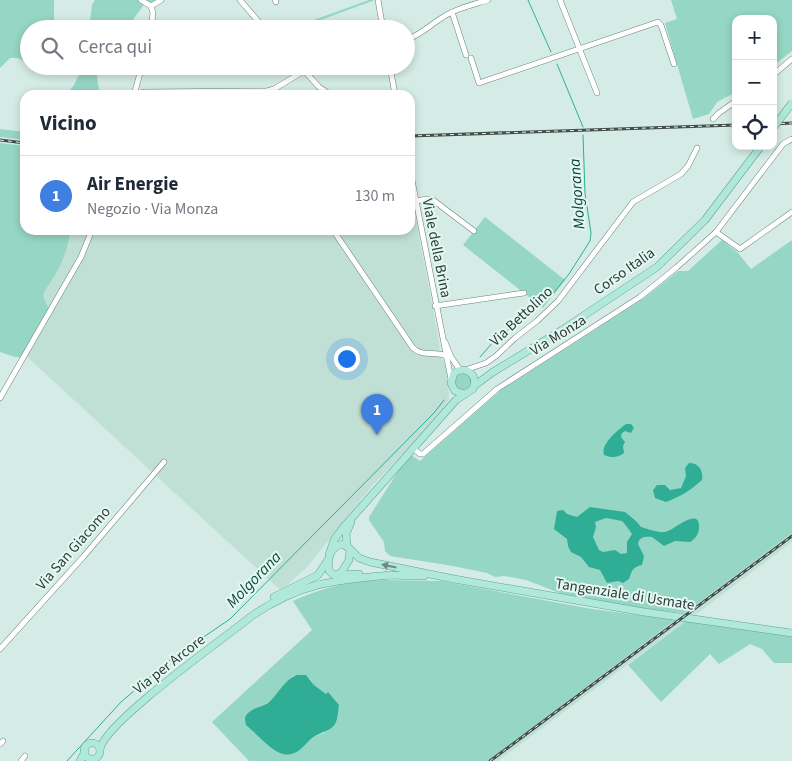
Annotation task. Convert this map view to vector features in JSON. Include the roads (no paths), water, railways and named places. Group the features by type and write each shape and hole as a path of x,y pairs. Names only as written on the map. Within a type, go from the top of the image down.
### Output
{"main road":[{"path":"777,123 792,103"},
{"name":"Corso Italia","path":"474,386 657,267 685,242 705,220 758,150"},
{"path":"448,411 454,373 463,370 473,376 493,372"},
{"path":"337,575 328,571 329,557 334,540 456,400 470,391 474,386 473,376"},
{"path":"451,383 458,393 464,394"},
{"path":"337,575 348,563 347,532 354,515"},
{"path":"253,615 278,594 318,575 338,545 343,544 359,558 370,562 454,579"},
{"path":"253,615 278,599 337,575 391,575 454,579"},
{"path":"298,590 337,580 391,575"},
{"name":"Tangenziale di Usmate","path":"454,579 644,612 792,633"},
{"name":"Via per Arcore","path":"94,744 105,737 130,711 253,615"},
{"name":"Via per Arcore","path":"100,749 105,737"},
{"path":"80,761 87,746 94,744 100,749 98,756 89,760 85,752"}],"street":[{"path":"151,6 161,0"},
{"path":"240,0 257,20"},
{"path":"378,0 381,20"},
{"path":"415,37 452,12 488,0"},
{"path":"560,0 597,93"},
{"path":"143,2 151,6 153,13 152,20"},
{"path":"452,12 480,82 660,22 674,64"},
{"path":"777,72 792,59"},
{"path":"136,90 140,75"},
{"path":"272,90 294,75"},
{"path":"308,75 324,90"},
{"path":"392,75 394,90"},
{"path":"137,85 143,90"},
{"path":"713,119 719,112 732,104"},
{"name":"Via Monza","path":"413,448 420,454 423,454 497,388 640,297 677,267 716,232 783,144 792,139"},
{"name":"Via Bettolino","path":"463,370 486,362 496,356 552,307 633,202 681,174 688,166 697,148"},
{"name":"Viale della Brina","path":"415,196 444,349 448,357 463,370"},
{"path":"416,201 433,200 474,231"},
{"path":"716,232 740,249 792,212"},
{"path":"0,398 87,246 90,235"},
{"path":"336,235 413,348 417,352 448,357"},
{"path":"435,306 524,293"},
{"name":"Viale della Brina","path":"440,332 448,357 451,383"},
{"path":"430,354 444,349"},
{"path":"473,376 476,365"},
{"name":"Via San Giacomo","path":"0,649 84,556 164,462"},
{"path":"21,761 25,756"}],"waterway":[{"name":"Molgorana","path":"528,0 551,52"},
{"name":"Molgorana","path":"557,64 583,127"},
{"name":"Molgorana","path":"480,357 494,341 552,295 569,274 590,241 591,233 585,193 583,135"},
{"name":"Molgorana","path":"67,761 121,702 170,660 230,619 434,413 444,400"}],"railway":[{"path":"777,124 792,123"},
{"path":"415,136 732,125"},
{"path":"0,140 20,142"},
{"path":"490,761 792,536"}],"place":[{"name":"Air Energie","path":"377,435"}]}
